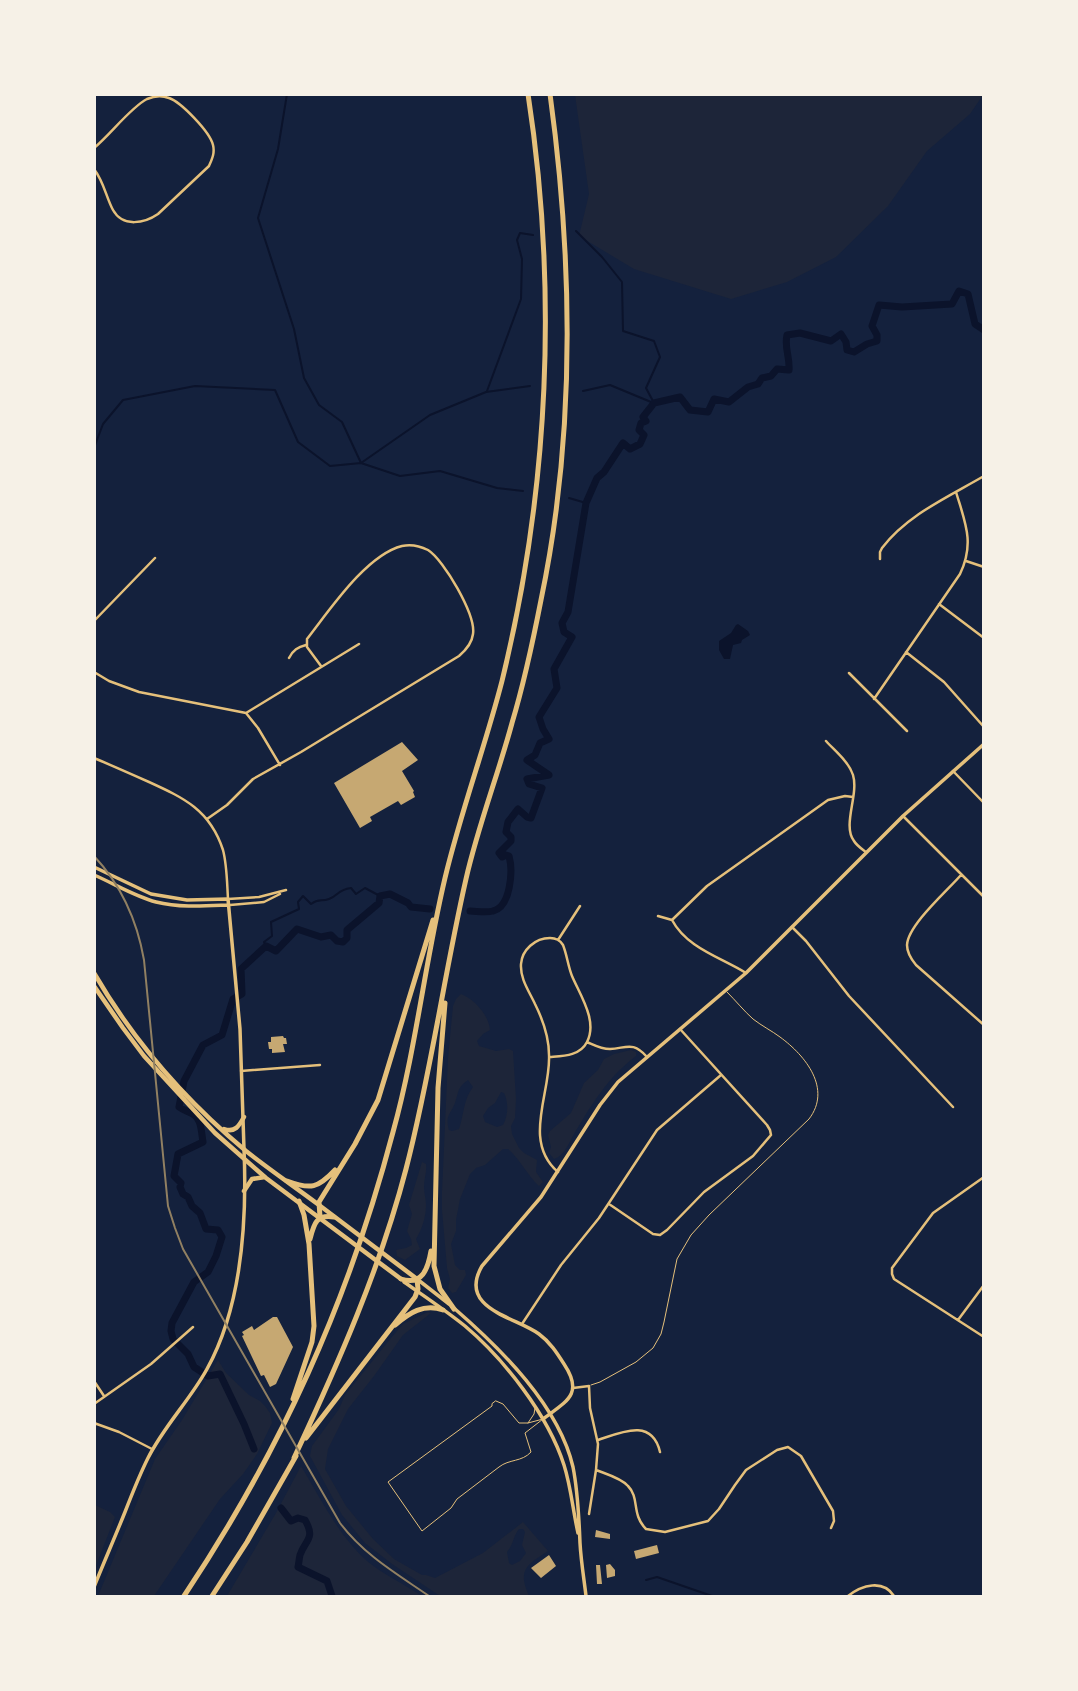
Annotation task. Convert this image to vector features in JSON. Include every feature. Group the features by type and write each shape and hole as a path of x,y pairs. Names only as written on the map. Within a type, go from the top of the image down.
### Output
{"highway":[{"path":"184,1597 240,1507 281,1431 343,1293 363,1236 378,1190 405,1084 448,864 506,663 524,577 543,418 546,304 540,184 528,94"},
{"path":"212,1597 247,1542 305,1437 364,1298 398,1197 423,1097 467,876 522,686 554,530 564,421 568,298 561,183 550,94"},
{"path":"320,1217 321,1198 370,1117 380,1093 440,897"},
{"path":"454,933 440,1051 433,1232 436,1279 441,1292 454,1309"},
{"path":"287,1181 302,1187 315,1186 328,1178 345,1160"},
{"path":"291,1408 314,1332 309,1244 299,1201"},
{"path":"309,1244 314,1224 320,1217 334,1217"},
{"path":"401,1279 410,1282 422,1276 428,1264 433,1232"},
{"path":"305,1437 415,1297 417,1279"},
{"path":"386,1335 408,1315 418,1310 432,1307 443,1310"}],"main road":[{"path":"543,1419 568,1400 573,1388 569,1371 549,1343 536,1332 488,1308 477,1287 480,1269 533,1208 618,1082 746,972 903,816 984,744"},
{"path":"94,867 158,895 187,900 228,899 238,1001 244,1117 242,1231 236,1282 225,1323 208,1367 152,1450 141,1472 94,1587"},
{"path":"94,874 154,901 183,906 229,905"},
{"path":"94,973 146,1048 219,1126 244,1149 454,1309 478,1330 535,1392 550,1414 572,1464 580,1521 580,1542"},
{"path":"94,986 144,1056 215,1133 266,1178 466,1327 535,1406 557,1445 565,1466 580,1542 586,1597"},
{"path":"219,1126 235,1129 244,1117"},
{"path":"244,1191 252,1179 266,1178"}],"street":[{"path":"94,148 137,106 158,96 175,101 205,131 213,147 209,166 158,214 140,222 132,222 118,216 94,169"},
{"path":"880,559 882,548 902,526 984,476"},
{"path":"874,699 960,574 966,561 967,528 956,492"},
{"path":"207,819 227,805 253,779 453,661 471,643 474,625 467,605 439,561 426,549 412,545 403,546 385,554 362,572 307,639 306,645 321,666"},
{"path":"94,621 155,558"},
{"path":"966,561 984,567"},
{"path":"939,604 984,638"},
{"path":"246,713 359,644"},
{"path":"289,658 292,652 306,645"},
{"path":"906,652 943,682 984,727"},
{"path":"94,672 109,681 139,692 246,713 280,765"},
{"path":"849,673 907,731"},
{"path":"826,740 852,772 854,778 850,833 855,843 866,852"},
{"path":"94,758 179,796 207,819 218,838 225,859 228,899 272,895 286,890 264,902 229,905"},
{"path":"953,771 984,803"},
{"path":"671,920 707,886 828,800 853,797"},
{"path":"903,816 984,897"},
{"path":"961,875 915,924 909,935 907,949 916,965 984,1025"},
{"path":"558,940 580,905"},
{"path":"658,916 671,920 686,940 746,972"},
{"path":"792,927 814,950 849,996 953,1107"},
{"path":"550,1057 574,1053 582,1048 587,1042 590,1028 588,1014 563,946 558,940 546,938 526,950 521,962 524,981 545,1030 550,1057 540,1113 540,1130 547,1160 558,1172"},
{"path":"609,1204 653,1234 660,1235 704,1192 756,1154 771,1135 770,1129 680,1029"},
{"path":"587,1042 603,1048 633,1046 647,1057"},
{"path":"241,1071 320,1065"},
{"path":"522,1324 561,1265 592,1229 657,1130 722,1074"},
{"path":"984,1177 933,1213 891,1274 894,1279 984,1337"},
{"path":"958,1320 984,1285"},
{"path":"94,1404 151,1364 193,1327"},
{"path":"94,1381 105,1397"},
{"path":"573,1388 589,1386 590,1405 598,1440 589,1514"},
{"path":"94,1423 119,1432 152,1450"},
{"path":"598,1440 637,1430 645,1431 654,1437 660,1452"},
{"path":"596,1470 629,1486 637,1517 646,1529 665,1532 708,1521 746,1470 777,1450 788,1447 801,1456 833,1511 834,1521 831,1528"},
{"path":"848,1597 863,1588 879,1586 887,1588 894,1597"}],"lane":[{"path":"589,1386 638,1361 653,1348 661,1334 677,1259 691,1235 809,1119 816,1107 818,1086 809,1067 788,1044 754,1020 726,990"},
{"path":"494,1402 499,1402 517,1422 528,1423 543,1419 525,1433 531,1450 526,1457 505,1462 457,1499 452,1508 422,1531 388,1482 494,1402"},
{"path":"528,1423 534,1414 535,1406"}],"shaded area":[{"path":"575,95 983,95 970,114 927,151 888,206 836,257 787,282 731,299 634,269 579,236 589,194"},
{"path":"738,624 750,635 741,643 733,645 730,659 724,659 719,650 719,641"},
{"path":"461,994 466,996 480,1008 487,1019 490,1030 477,1041 479,1046 496,1051 513,1051 516,1099 512,1134 519,1148 537,1160 536,1172 543,1182 539,1186 508,1149 503,1149 470,1174 460,1199 456,1231 451,1244 455,1265 460,1270 465,1270 466,1275 456,1292 452,1293 448,1288 450,1279 442,1192 448,1058 456,999","holes":["468,1080 473,1087 465,1102 459,1129 449,1130 449,1116 460,1088","501,1092 506,1097 507,1114 503,1125 497,1127 485,1122 483,1116"]},
{"path":"631,1050 636,1052 636,1056 601,1092 566,1149 554,1159 549,1153 550,1131 571,1113 584,1083 598,1070 604,1059"},
{"path":"422,1162 426,1164 426,1205 423,1223 416,1239 420,1249 405,1260 397,1256 396,1250 412,1245 407,1231 412,1214 409,1205"},
{"path":"431,1313 403,1335 348,1409 328,1449 325,1469 346,1506 373,1539 394,1559 422,1575 435,1578 483,1553 523,1522 548,1551 526,1569 524,1580 529,1596 440,1596 365,1543 342,1515 310,1456 312,1446 339,1409 345,1395 403,1324","holes":["519,1529 525,1532 522,1545 526,1553 520,1561 512,1565 507,1552"]},
{"path":"218,1360 226,1373 249,1395 260,1401 270,1413 272,1423 257,1454 220,1499 154,1596 98,1596 155,1459"},
{"path":"301,1466 331,1516 357,1551 380,1571 422,1596 227,1596"},
{"path":"95,1505 115,1517 95,1568"}],"building":[{"path":"402,742 418,760 402,771 415,797 401,805 398,801 370,817 372,821 360,828 334,783"},
{"path":"283,1036 287,1044 283,1044 285,1052 272,1053 268,1042 271,1042 271,1037"},
{"path":"277,1317 293,1347 276,1384 270,1387 264,1375 261,1376 242,1332 252,1326 254,1330"},
{"path":"596,1530 610,1534 610,1539 595,1537"},
{"path":"657,1545 659,1553 636,1559 634,1551"},
{"path":"549,1555 556,1566 541,1578 531,1568"},
{"path":"610,1564 615,1570 615,1576 607,1578 606,1565"},
{"path":"596,1565 600,1565 602,1584 597,1584"}],"waterway":[{"path":"287,94 278,149 258,218 294,329 304,378 319,405 342,422 361,463 430,415 486,392 530,386"},
{"path":"576,231 622,282 623,331 654,341 660,357 646,388 654,403"},
{"path":"487,391 521,299 522,259 517,240 520,233 533,235"},
{"path":"470,911 493,911 504,903 509,887 510,862 509,856 502,857 499,853 511,841 506,832 508,822 518,809 531,818 542,788 529,784 527,779 549,775 527,760 535,755 540,743 549,739 539,717 557,688 554,669 572,637 564,632 562,623 568,612 586,503 597,478 623,443 630,449 640,444 644,435 639,430 641,423 646,421 643,417 654,403 680,397 690,410 708,412 714,399 729,402 748,387 758,384 762,378 771,376 777,369 789,370 787,335 800,333 831,341 841,334 847,350 854,352 877,341 872,326 879,305 902,307 952,304 959,291 968,294 975,324 984,330"},
{"path":"583,391 610,385 651,402"},
{"path":"94,448 103,424 123,400 195,386 275,390 298,442 330,466 361,463 400,476 440,471 497,488 523,491"},
{"path":"569,498 586,503"},
{"path":"266,946 264,942 272,936 271,922 299,909 298,902 303,896 311,904 351,888 356,894 365,888 380,896"},
{"path":"254,1449 220,1374 208,1376 194,1367 188,1354 173,1339 171,1331 172,1323 194,1282 208,1272 222,1237 218,1230 206,1229 200,1213 183,1194 181,1183 174,1176 178,1154 203,1142 195,1115 179,1107 184,1081 203,1045 222,1035 233,999 242,994 241,969 266,946 276,951 297,929 321,937 331,935 337,941 343,942 347,938 347,930 379,903 380,896 390,894 411,907 430,909"},
{"path":"281,1508 291,1521 298,1518 305,1520 310,1531 298,1567 327,1581 332,1596"},
{"path":"646,1580 657,1577 712,1596"}],"railway":[{"path":"94,856 113,879 127,904 141,945 168,1206 183,1249 340,1523 370,1554 429,1596"}]}
